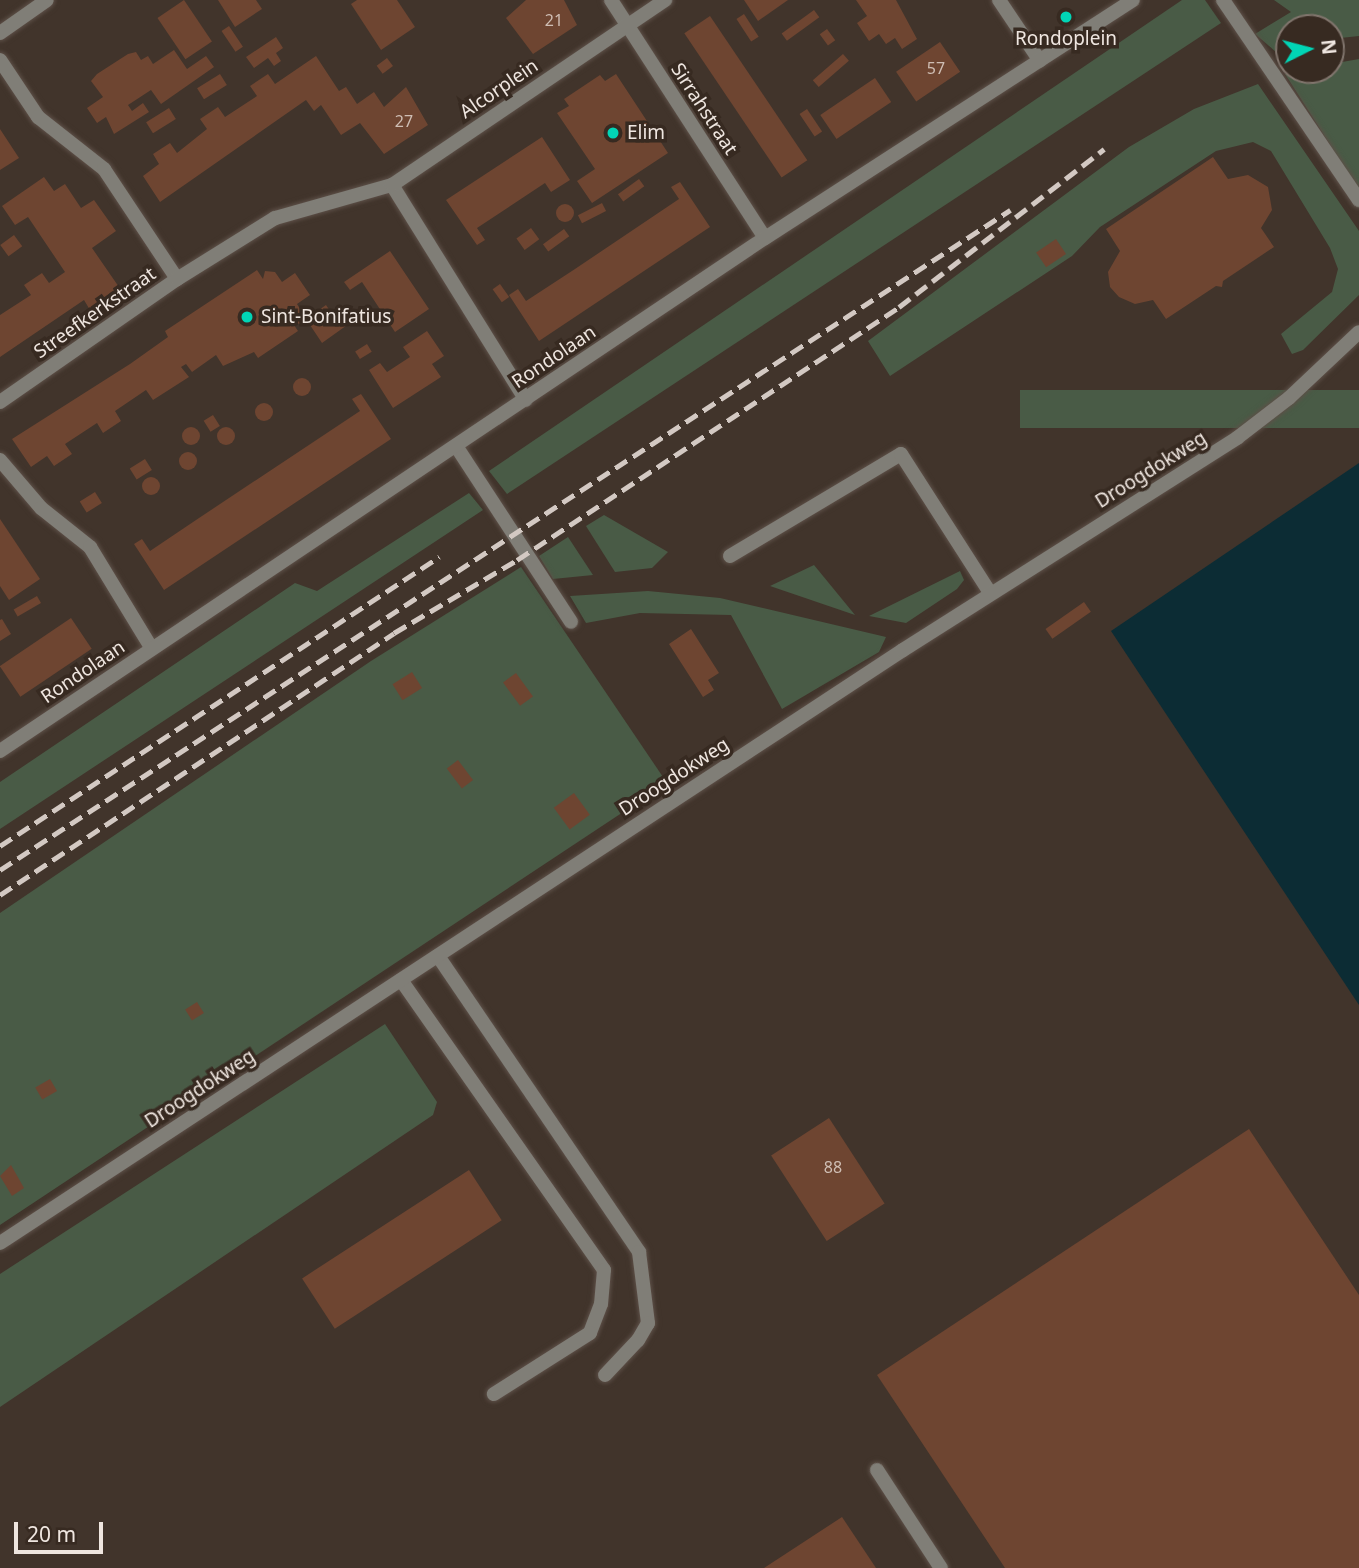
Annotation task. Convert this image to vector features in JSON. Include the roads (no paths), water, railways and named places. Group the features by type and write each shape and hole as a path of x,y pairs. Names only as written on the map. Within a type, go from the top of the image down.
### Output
{"street":[{"path":"0,33 47,0"},
{"name":"Sirrahstraat","path":"611,0 765,238"},
{"name":"Alcorplein","path":"177,279 275,218 392,185 665,0"},
{"path":"999,0 1040,61"},
{"name":"Rondolaan","path":"0,751 765,238 1133,0"},
{"path":"1223,0 1359,200"},
{"path":"0,60 38,117 104,169 177,279"},
{"path":"392,185 526,400"},
{"name":"Streefkerkstraat","path":"0,402 177,279"},
{"name":"Droogdokweg","path":"0,1243 991,594 1237,438 1289,398 1359,332"},
{"path":"456,446 571,622"},
{"path":"730,556 901,454 991,594"},
{"path":"0,460 41,508 90,547 152,649"},
{"path":"438,956 639,1252 648,1323 638,1340 605,1375"},
{"path":"401,980 604,1270 601,1304 590,1333 494,1394"},
{"path":"877,1469 941,1568"}],"water":[{"path":"1359,463 1359,1005 1111,631"}],"railway":[{"path":"0,895 394,633 517,560 899,307 1104,149"},
{"path":"0,870 1010,210"},
{"path":"0,846 439,557"}],"place":[{"name":"Rondoplein","path":"1066,17"},
{"name":"Elim","path":"613,133"},
{"name":"Sint-Bonifatius","path":"247,317"}]}
